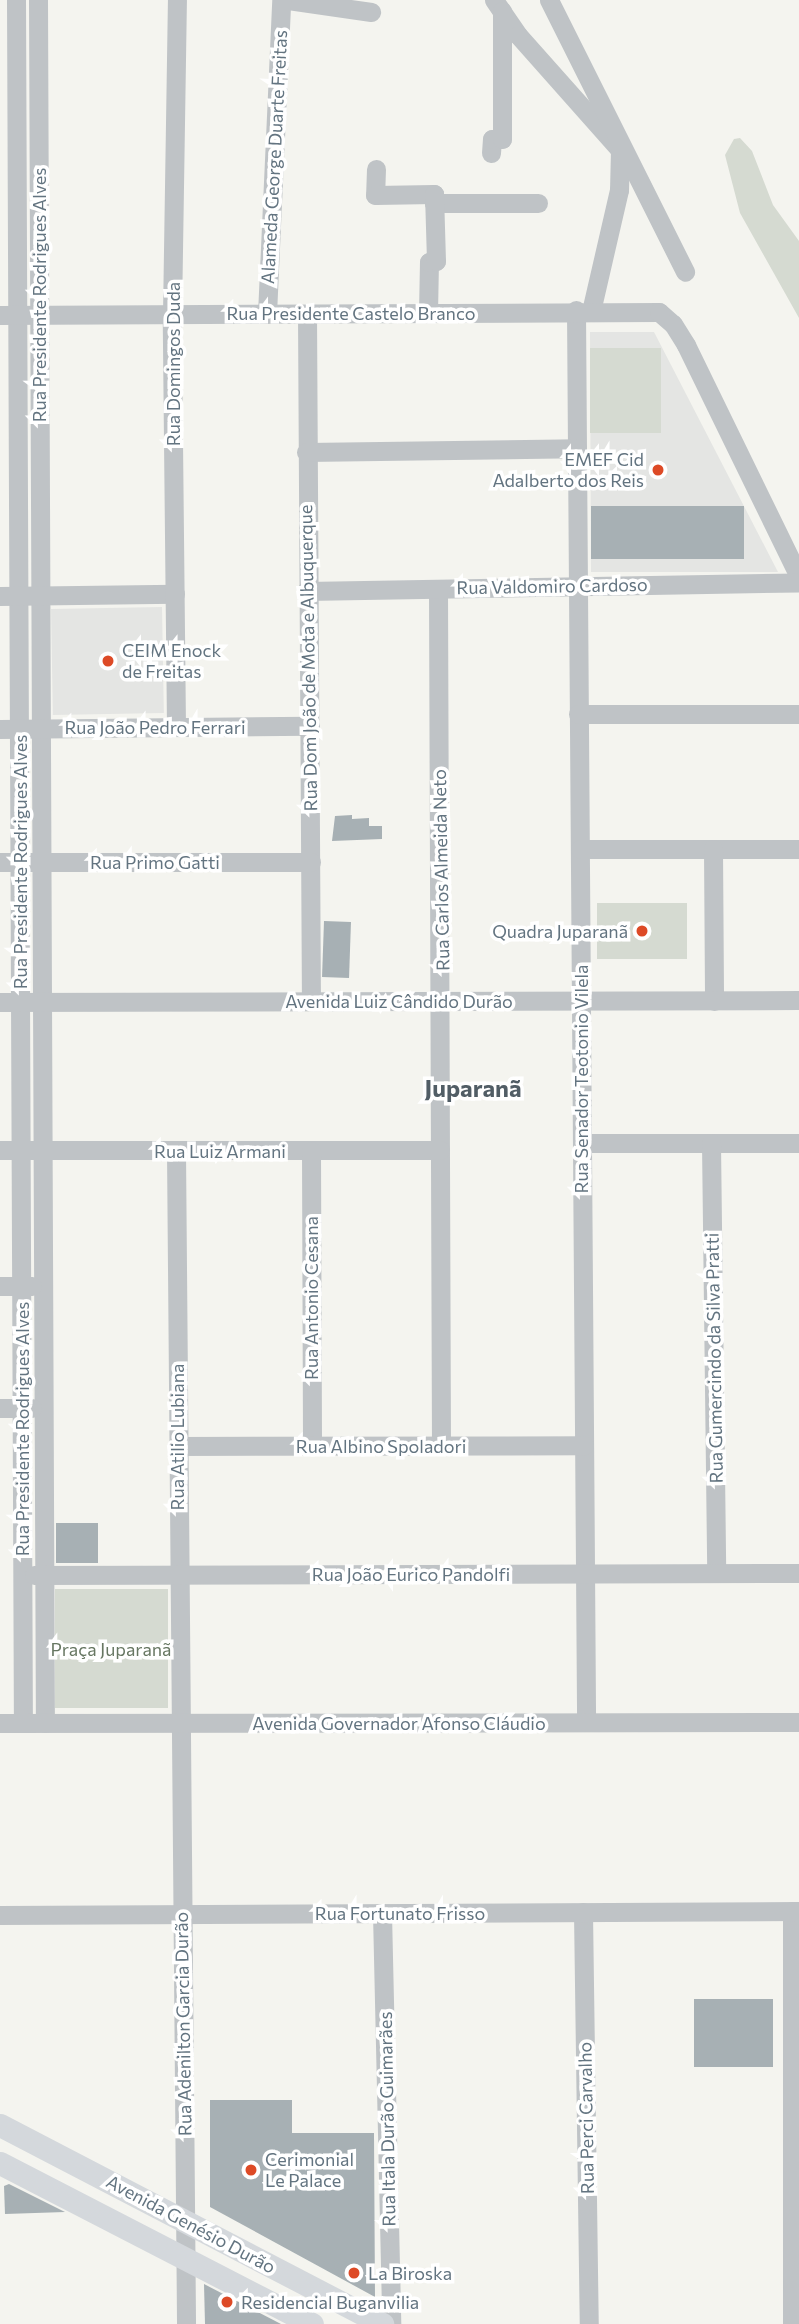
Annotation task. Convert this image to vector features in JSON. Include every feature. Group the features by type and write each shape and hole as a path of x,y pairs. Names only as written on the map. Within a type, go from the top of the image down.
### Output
{"main road":[{"name":"Avenida Genésio Durão","path":"0,2125 382,2324"},
{"path":"0,2163 312,2324"}],"street":[{"name":"Rua Presidente Rodrigues Alves","path":"16,0 8,315 9,729 10,862 20,1002 23,1723"},
{"name":"Rua Presidente Rodrigues Alves","path":"38,0 46,1723"},
{"name":"Rua Domingos Duda","path":"176,727 172,314 177,0"},
{"name":"Alameda George Duarte Freitas","path":"267,314 281,0"},
{"path":"288,0 371,12"},
{"path":"549,0 685,272"},
{"path":"498,6 622,149"},
{"path":"491,153 492,139 502,139 498,6"},
{"name":"Rua Senador Teotonio Vilela","path":"586,1722 577,448 584,311 619,190 622,149"},
{"path":"376,169 375,195 434,194 436,261 429,262 428,313"},
{"path":"434,203 538,203"},
{"name":"Rua Presidente Castelo Branco","path":"8,315 584,311 659,313 673,324 685,345 799,580"},
{"name":"Rua Dom João de Mota e Albuquerque","path":"307,314 306,591 310,726 311,1001"},
{"path":"306,452 577,448"},
{"path":"9,461 40,461"},
{"name":"Rua Valdomiro Cardoso","path":"306,591 799,580"},
{"name":"Rua Carlos Almeida Neto","path":"438,589 443,1001 440,1150 441,1446"},
{"path":"9,596 175,594"},
{"path":"578,714 799,714"},
{"name":"Rua João Pedro Ferrari","path":"9,729 310,726"},
{"path":"580,849 799,849"},
{"path":"713,849 714,1001"},
{"name":"Rua Primo Gatti","path":"10,862 311,862"},
{"name":"Avenida Luiz Cândido Durão","path":"0,1002 799,1000"},
{"path":"582,1143 799,1143"},
{"name":"Rua Gumercindo da Silva Pratti","path":"711,1143 716,1573"},
{"name":"Rua Luiz Armani","path":"0,1150 440,1150"},
{"name":"Rua Atilio Lubiana","path":"176,1151 179,1723"},
{"name":"Rua Antonio Cesana","path":"311,1151 312,1446"},
{"path":"0,1286 44,1286"},
{"path":"0,1408 44,1409"},
{"name":"Rua Albino Spoladori","path":"177,1446 584,1445"},
{"name":"Rua João Eurico Pandolfi","path":"23,1575 799,1573"},
{"name":"Avenida Governador Afonso Cláudio","path":"0,1723 799,1722"},
{"name":"Rua Adenilton Garcia Durão","path":"179,1723 186,2324"},
{"path":"792,2324 795,1911"},
{"name":"Rua Fortunato Frisso","path":"0,1915 795,1911"},
{"name":"Rua Perci Carvalho","path":"583,1912 589,2324"},
{"name":"Rua Itala Durão Guimarães","path":"382,1913 391,2324"}],"shaded area":[{"name":"EMEF Cid Adalberto dos Reis","path":"590,332 654,332 778,572 591,572"},
{"name":"CEIM Enock de Freitas","path":"162,607 164,713 53,715 51,609"}],"green space":[{"path":"740,138 752,151 773,205 799,241 799,318 740,213 725,155 734,139"},
{"path":"590,348 661,348 661,433 590,433"},
{"name":"Quadra Juparanã","path":"597,903 687,903 687,959 597,959"},
{"name":"Praça Juparanã","path":"55,1589 168,1589 168,1708 55,1708"}],"building":[{"path":"591,506 744,506 744,559 591,559"},
{"path":"352,815 352,819 369,818 369,826 382,826 382,839 332,841 335,816"},
{"path":"324,921 351,922 349,978 322,977"},
{"path":"56,1523 98,1523 98,1563 56,1563"},
{"path":"694,1999 773,1999 773,2067 694,2067"},
{"path":"210,2100 292,2100 292,2133 374,2133 375,2297 210,2207"},
{"path":"9,2184 65,2212 5,2214 4,2186"},
{"name":"Residencial Buganvilia","path":"204,2284 281,2324 205,2324"}],"place":[{"name":"EMEF Cid Adalberto dos Reis","path":"658,470"},
{"name":"CEIM Enock de Freitas","path":"108,661"},
{"name":"Quadra Juparanã","path":"642,931"},
{"name":"Cerimonial Le Palace","path":"251,2170"},
{"name":"La Biroska","path":"354,2273"},
{"name":"Residencial Buganvilia","path":"227,2302"}],"district":[{"name":"Juparanã","path":"473,1088"}]}
